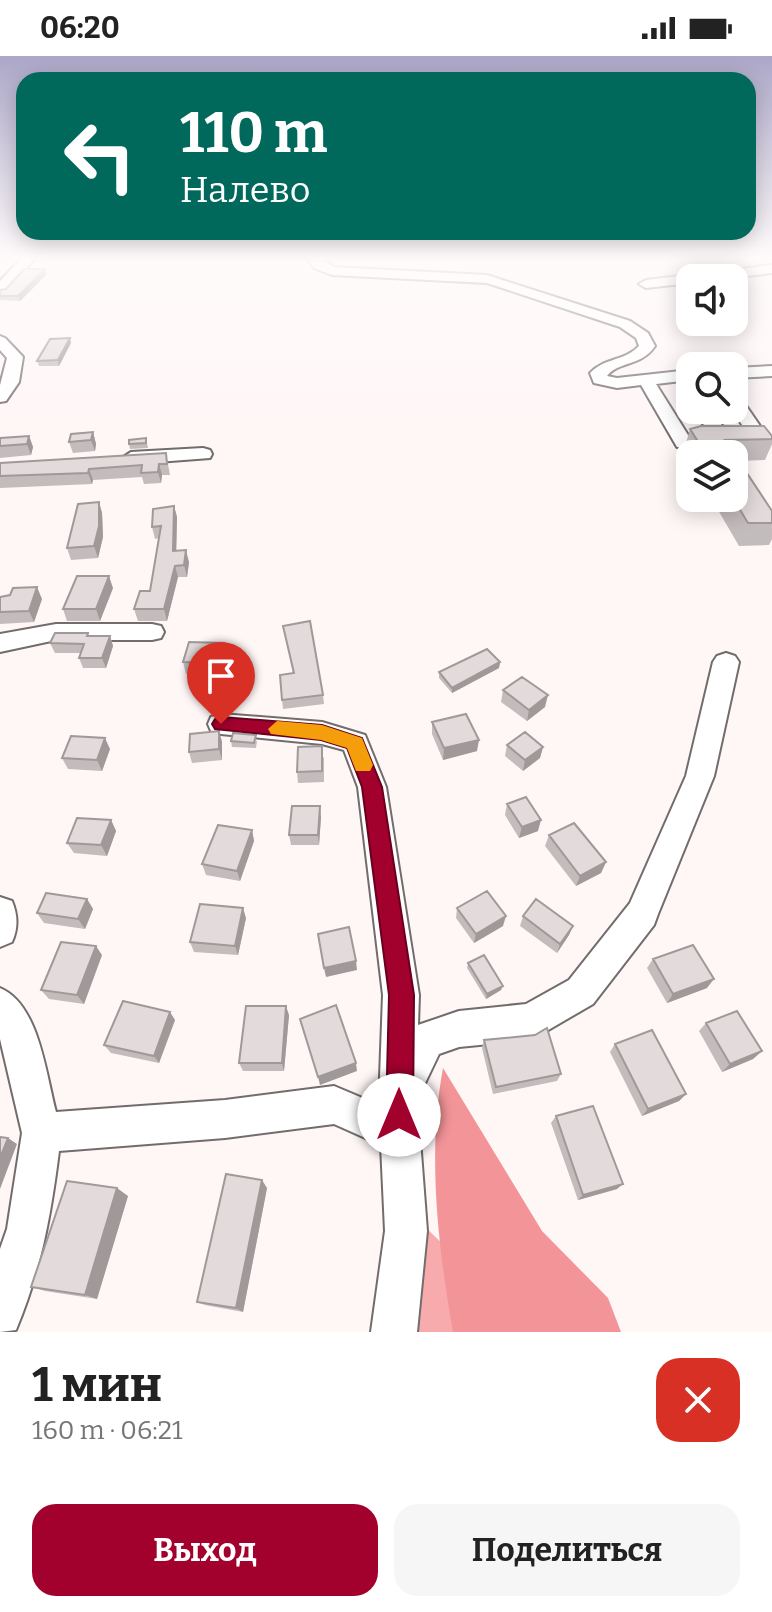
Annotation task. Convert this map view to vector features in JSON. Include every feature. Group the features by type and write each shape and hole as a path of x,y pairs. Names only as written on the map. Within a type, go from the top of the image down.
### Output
{"street":[{"path":"606,318 625,324 643,336 647,346 644,352 630,361 607,365 598,373 600,380 617,383 676,380"},
{"path":"0,397 11,382 15,357 3,343"},
{"path":"748,372 772,371"},
{"path":"646,380 682,440"},
{"path":"748,421 761,440"},
{"path":"109,459 203,454"},
{"path":"0,643 56,632 152,632"},
{"path":"399,1115 427,1040 459,1029 531,1022 581,992 642,914 700,776 726,662"},
{"path":"221,724 322,733 355,743 372,787 401,995 399,1115 406,1231 394,1332"},
{"path":"0,912 0,931"},
{"path":"0,1314 28,1229 42,1133 7,1016"},
{"path":"42,1133 225,1119 334,1105 399,1115"}],"shaded area":[{"path":"443,1068 542,1231 608,1298 621,1332 453,1332 436,1200 436,1133"},
{"path":"421,1223 452,1253 458,1332 412,1332"}],"building":[{"path":"70,338 58,360 37,361 50,339"},
{"path":"701,426 764,426 772,439 697,440 690,429"},
{"path":"93,432 91,440 69,442 71,434"},
{"path":"29,436 27,444 0,446 0,438"},
{"path":"146,438 146,443 129,444 129,440"},
{"path":"166,453 167,464 159,464 158,472 141,473 142,465 89,469 88,473 0,476 0,463"},
{"path":"748,475 772,511 772,523 748,523 741,512 748,512"},
{"path":"99,502 99,526 94,546 67,548 78,504"},
{"path":"174,506 173,551 186,550 184,565 175,566 164,609 134,609 140,591 150,591 161,526 152,527 153,509"},
{"path":"77,576 109,576 96,609 63,609"},
{"path":"37,587 29,611 0,612 0,597 10,595 13,588"},
{"path":"310,621 323,695 282,700 280,675 294,673 283,626"},
{"path":"55,633 110,636 102,658 79,658 84,644 50,643"},
{"path":"189,642 224,643 218,663 183,662"},
{"path":"487,649 500,662 452,688 439,672"},
{"path":"522,677 548,695 529,710 503,690"},
{"path":"466,714 479,740 444,748 432,722"},
{"path":"219,731 219,749 189,752 190,734"},
{"path":"525,732 543,747 525,760 507,745"},
{"path":"233,733 256,735 254,743 231,741"},
{"path":"71,736 105,738 97,760 62,758"},
{"path":"322,746 322,771 297,772 298,747"},
{"path":"526,797 541,820 522,827 507,804"},
{"path":"292,806 320,806 318,835 289,835"},
{"path":"77,818 111,820 101,845 67,843"},
{"path":"574,823 606,862 580,876 549,835"},
{"path":"218,825 252,830 237,871 202,864"},
{"path":"487,891 506,916 476,934 457,908"},
{"path":"46,893 87,899 78,919 37,913"},
{"path":"536,899 573,926 560,944 523,916"},
{"path":"200,904 243,908 235,946 190,942"},
{"path":"349,927 356,961 324,968 318,934"},
{"path":"61,942 96,946 77,995 41,990"},
{"path":"693,945 714,979 673,994 653,959"},
{"path":"484,955 503,986 487,994 468,963"},
{"path":"123,1001 170,1012 154,1056 104,1045"},
{"path":"336,1005 356,1063 318,1077 300,1019"},
{"path":"246,1006 286,1006 282,1063 239,1063"},
{"path":"737,1011 762,1051 730,1064 706,1023"},
{"path":"547,1028 561,1074 496,1087 484,1040 535,1035"},
{"path":"652,1030 686,1094 648,1109 615,1044"},
{"path":"593,1106 623,1184 583,1195 556,1116"},
{"path":"0,1137 8,1138 0,1158"},
{"path":"226,1174 262,1180 236,1308 197,1302"},
{"path":"67,1181 117,1188 85,1295 31,1287"}],"slow traffic":[{"path":"277,729 322,733 355,743 363,765"}],"route":[{"path":"221,724 322,733 355,743 372,787 401,995 399,1115"}]}
